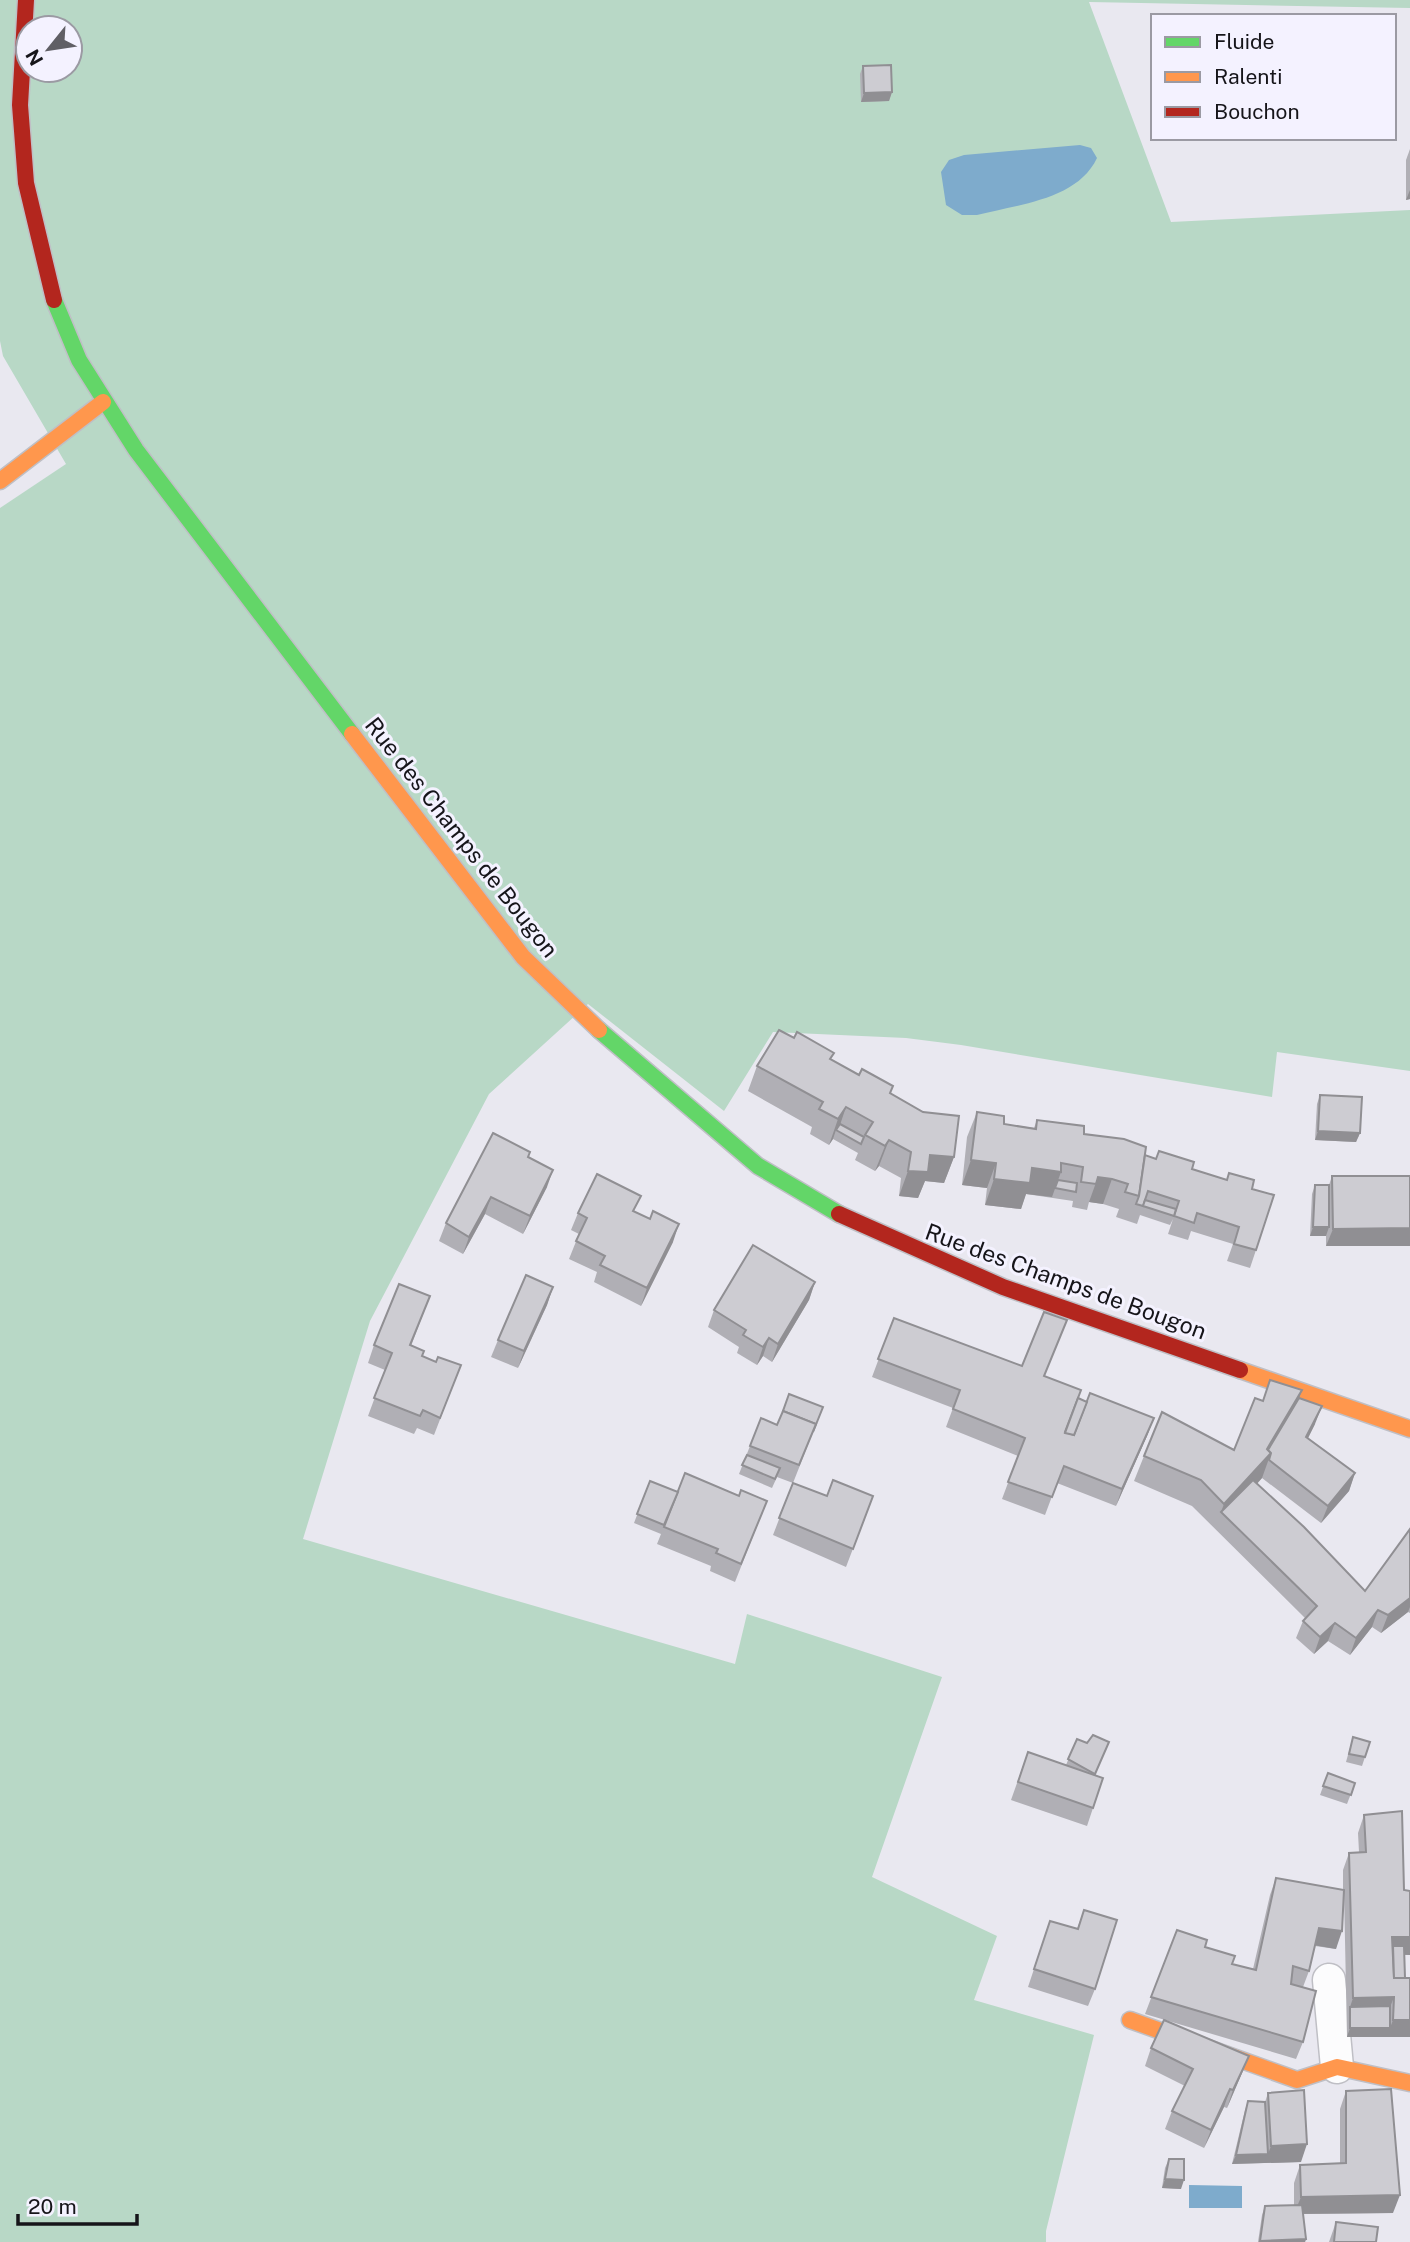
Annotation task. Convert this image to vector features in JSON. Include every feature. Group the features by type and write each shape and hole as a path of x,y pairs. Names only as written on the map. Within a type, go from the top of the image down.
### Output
{"street":[{"name":"Rue des Champs de Bougon","path":"26,0 20,105 30,206 46,278 60,319 103,402 135,450 261,617 523,957 627,1058 758,1166 833,1211 1003,1287 1410,1429"},
{"path":"0,481 103,402"},
{"path":"1328,1980 1337,2067"},
{"path":"1130,2020 1297,2080 1337,2067 1410,2083"}],"green space":[{"path":"0,0 1410,0 1410,8 1089,2 1171,222 1410,210 1410,1071 1277,1052 1272,1097 961,1045 906,1038 773,1032 724,1111 588,1004 489,1094 370,1321 303,1539 735,1664 747,1614 942,1677 872,1877 997,1936 974,2000 1094,2035 1046,2231 1046,2242 0,2242 0,508 66,464 3,356 0,341"}],"water":[{"path":"1080,145 1091,148 1097,158 1088,172 1061,192 977,215 962,215 946,205 941,172 949,160 964,155"},
{"path":"1189,2185 1242,2186 1242,2208 1189,2208"}],"building":[{"path":"891,65 892,92 864,93 863,66"},
{"path":"779,1030 794,1038 797,1032 834,1053 830,1059 859,1075 862,1069 893,1086 890,1093 923,1112 959,1116 954,1157 930,1155 928,1172 908,1171 911,1152 889,1140 885,1146 865,1135 873,1122 846,1107 838,1119 819,1109 823,1102 757,1066"},
{"path":"1320,1095 1362,1097 1360,1133 1318,1131"},
{"path":"977,1112 1004,1116 1004,1124 1036,1129 1037,1120 1084,1126 1084,1134 1124,1139 1146,1147 1139,1196 1125,1192 1128,1184 1112,1179 1098,1177 1096,1184 1081,1182 1083,1167 1061,1163 1061,1172 1032,1168 1030,1183 994,1179 996,1163 971,1160"},
{"path":"840,1124 864,1137 861,1144 836,1130"},
{"path":"493,1133 530,1152 528,1157 553,1170 530,1216 491,1197 469,1237 446,1223"},
{"path":"1159,1151 1194,1162 1192,1169 1227,1180 1229,1173 1254,1180 1252,1189 1274,1195 1256,1250 1234,1244 1239,1227 1197,1213 1194,1223 1174,1216 1179,1201 1148,1191 1143,1206 1136,1204 1145,1155 1156,1159"},
{"path":"597,1174 641,1196 633,1211 650,1219 653,1211 679,1224 647,1288 600,1265 605,1256 576,1241 587,1218 578,1213"},
{"path":"1332,1176 1410,1176 1410,1228 1333,1229"},
{"path":"1058,1180 1077,1183 1076,1192 1055,1188"},
{"path":"1315,1185 1329,1185 1329,1227 1313,1227"},
{"path":"1145,1200 1176,1209 1174,1216 1143,1206"},
{"path":"753,1245 815,1282 778,1344 769,1338 763,1347 743,1335 746,1330 714,1310"},
{"path":"526,1275 553,1287 524,1351 498,1340"},
{"path":"399,1284 430,1296 410,1345 424,1351 422,1356 436,1362 438,1357 461,1365 440,1418 423,1410 420,1416 374,1398 392,1353 374,1345"},
{"path":"1044,1312 1067,1320 1044,1376 1081,1390 1065,1432 1074,1435 1090,1393 1154,1418 1122,1489 1064,1466 1052,1497 1008,1482 1025,1438 953,1409 960,1390 878,1359 894,1318 1022,1366"},
{"path":"1270,1380 1302,1390 1267,1449 1271,1453 1224,1504 1201,1480 1144,1456 1162,1412 1234,1450 1255,1398 1263,1401"},
{"path":"789,1394 823,1407 813,1432 816,1424 783,1411"},
{"path":"1078,1398 1087,1402 1074,1435 1065,1433"},
{"path":"1299,1398 1322,1406 1306,1437 1355,1473 1328,1506 1269,1460 1271,1453 1268,1450"},
{"path":"783,1411 816,1424 799,1465 750,1446 761,1418 777,1425"},
{"path":"747,1455 780,1468 775,1479 742,1465"},
{"path":"685,1473 739,1496 741,1490 767,1501 741,1564 716,1553 718,1549 664,1527"},
{"path":"833,1480 873,1496 853,1549 779,1518 793,1483 827,1496"},
{"path":"1253,1480 1304,1527 1365,1591 1410,1529 1410,1598 1388,1615 1378,1610 1356,1638 1335,1623 1320,1637 1303,1621 1317,1606 1221,1512"},
{"path":"650,1481 678,1492 664,1525 637,1514"},
{"path":"1093,1735 1109,1742 1095,1774 1068,1759 1077,1739 1087,1743"},
{"path":"1353,1737 1370,1742 1365,1757 1349,1754"},
{"path":"1028,1752 1103,1778 1093,1808 1018,1782"},
{"path":"1328,1773 1355,1783 1351,1795 1323,1786"},
{"path":"1402,1811 1404,1890 1410,1891 1410,1937 1392,1937 1394,1978 1410,1978 1410,2020 1393,2020 1394,1997 1353,1998 1349,1853 1366,1852 1364,1815"},
{"path":"1276,1878 1344,1890 1342,1931 1319,1928 1309,1971 1293,1966 1291,1984 1316,1991 1303,2042 1151,1997 1177,1930 1207,1940 1205,1947 1235,1956 1232,1964 1256,1970"},
{"path":"1084,1910 1117,1920 1095,1989 1034,1969 1050,1921 1078,1929"},
{"path":"1393,1946 1404,1946 1405,1978 1394,1978"},
{"path":"1390,2006 1390,2028 1350,2028 1350,2007"},
{"path":"1164,2020 1249,2056 1211,2130 1172,2111 1193,2069 1151,2048"},
{"path":"1391,2089 1400,2195 1301,2197 1300,2165 1346,2163 1346,2091"},
{"path":"1304,2090 1307,2144 1271,2146 1268,2093"},
{"path":"1248,2101 1265,2102 1268,2154 1236,2155"},
{"path":"1169,2159 1184,2159 1184,2180 1165,2179"},
{"path":"1302,2205 1306,2239 1260,2241 1265,2206"},
{"path":"1336,2222 1378,2227 1376,2242 1334,2242"}],"traffic: fast":[{"path":"54,300 79,360 136,450 352,734"},
{"path":"599,1030 758,1166 839,1214"}],"traffic: slow":[{"path":"0,481 103,402"},
{"path":"352,734 523,957 599,1030"},
{"path":"1240,1370 1410,1429"},
{"path":"1130,2020 1297,2080 1337,2067 1410,2083"}],"traffic: jam":[{"path":"26,0 20,105 26,183 54,300"},
{"path":"839,1214 1003,1287 1240,1370"}]}
